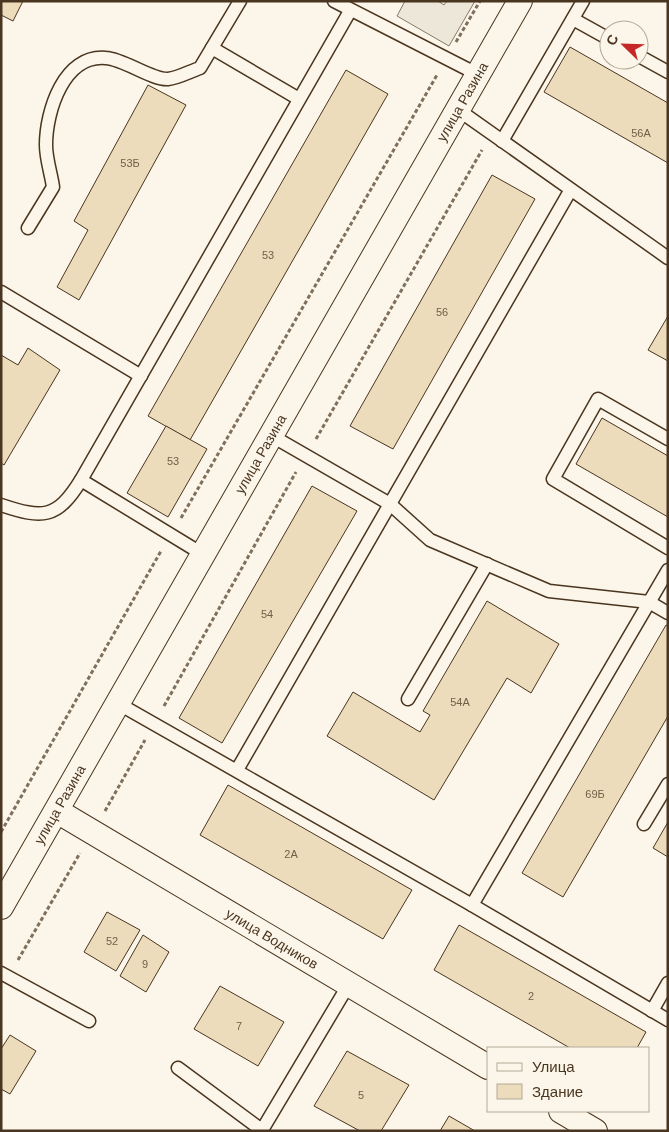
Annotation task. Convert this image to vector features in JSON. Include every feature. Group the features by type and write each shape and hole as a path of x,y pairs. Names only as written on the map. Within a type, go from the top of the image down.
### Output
{"street":[{"name":"улица Разина","path":"1,908 520,1"},
{"name":"улица Водников","path":"57,811 487,1066"},
{"path":"564,1112 594,1130"}],"lane":[{"path":"28,228 53,187 46,147 48,122 55,99 70,72 87,60 107,58 167,79 200,68 240,1"},
{"path":"334,1 350,11 477,74"},
{"path":"497,138 583,1"},
{"path":"1,504 31,514 54,510 64,505 81,480 350,11"},
{"path":"573,19 599,33"},
{"path":"212,48 299,99"},
{"path":"649,62 668,72"},
{"path":"457,109 668,258"},
{"path":"237,770 570,190"},
{"path":"1,292 140,376"},
{"path":"668,439 598,399 553,480 668,548"},
{"path":"272,436 390,504 430,540 549,591 650,602 668,613"},
{"path":"81,480 204,555"},
{"path":"408,699 487,564"},
{"path":"472,905 668,570"},
{"path":"119,704 472,905 668,1020"},
{"path":"644,824 668,784"},
{"path":"5,975 89,1021"},
{"path":"652,1010 668,983"},
{"path":"178,1068 262,1130 349,984"}],"path":[{"path":"1,832 480,1"},
{"path":"5,975 93,831 306,456 497,138"}],"shaded area":[{"path":"405,1 438,1 444,5 447,1 475,1 449,46 397,16"}],"building":[{"path":"1,1 23,1 13,21 1,15"},
{"path":"570,47 599,64 599,70 610,70 668,103 668,163 544,92"},
{"path":"346,70 388,94 190,440 148,416"},
{"path":"148,85 186,105 79,300 57,287 88,230 74,221"},
{"path":"492,175 535,199 393,449 350,426"},
{"path":"668,316 668,361 648,350"},
{"path":"28,348 60,370 4,465 1,463 1,355 18,365"},
{"path":"602,418 668,456 668,517 576,464"},
{"path":"166,426 207,449 168,517 127,493"},
{"path":"312,486 357,511 222,743 179,718"},
{"path":"487,601 559,644 531,693 507,678 434,800 327,736 353,692 420,732 430,715 423,711"},
{"path":"666,625 668,626 668,716 563,897 522,873"},
{"path":"228,785 412,890 383,939 200,835"},
{"path":"668,822 668,857 653,848"},
{"path":"107,912 140,930 116,971 84,952"},
{"path":"459,925 646,1032 638,1047 568,1047 434,970"},
{"path":"143,935 169,952 146,992 120,976"},
{"path":"220,986 284,1022 258,1066 194,1029"},
{"path":"10,1035 36,1051 10,1094 1,1089 1,1049"},
{"path":"347,1051 409,1085 381,1131 360,1131 314,1106"},
{"path":"449,1116 475,1131 440,1131"}]}
